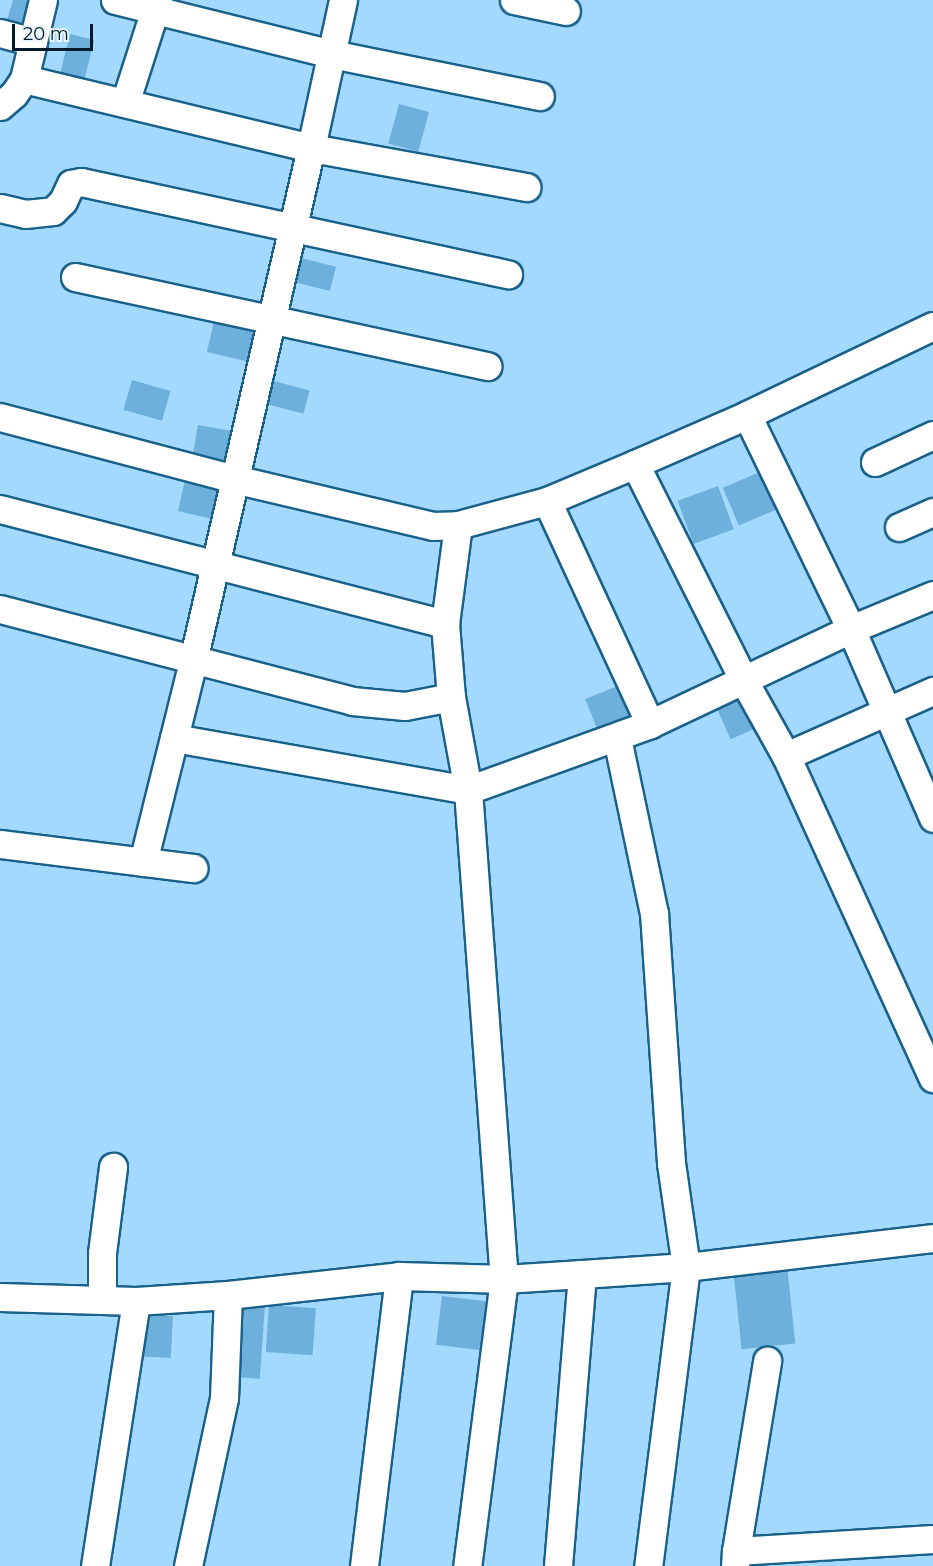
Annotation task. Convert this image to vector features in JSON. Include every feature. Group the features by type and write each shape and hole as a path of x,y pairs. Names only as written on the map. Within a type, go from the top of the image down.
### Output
{"street":[{"path":"0,106 15,94 24,79 43,0"},
{"path":"116,0 158,5 331,54 540,96"},
{"path":"143,862 193,661 213,565 312,148 342,0"},
{"path":"514,0 566,11"},
{"path":"125,103 158,5"},
{"path":"0,33 33,42"},
{"path":"24,79 312,148 526,187"},
{"path":"0,208 25,214 53,211 63,201 71,184 81,182 508,274"},
{"path":"75,277 488,366"},
{"path":"0,417 234,479 433,526 458,525 547,501 747,415 933,326"},
{"path":"747,415 851,629 933,818"},
{"path":"875,462 933,435"},
{"path":"635,464 744,681 786,756 933,1078"},
{"path":"547,501 650,724"},
{"path":"0,509 445,624"},
{"path":"899,527 933,512"},
{"path":"458,525 445,624 451,697 468,790 504,1279 467,1566"},
{"path":"174,738 468,790 617,738 744,681 851,629 933,594"},
{"path":"0,609 352,701 405,706 451,697"},
{"path":"786,756 933,691"},
{"path":"617,738 654,913 671,1163 686,1267 648,1566"},
{"path":"0,844 194,868"},
{"path":"102,1300 102,1253 113,1167"},
{"path":"0,1297 136,1301 228,1295 399,1276 504,1279 686,1267 933,1238"},
{"path":"558,1566 582,1274"},
{"path":"364,1566 399,1276"},
{"path":"188,1566 224,1398 228,1295"},
{"path":"95,1566 136,1301"},
{"path":"767,1361 735,1558 933,1539"}],"building":[{"path":"13,0 38,0 30,30 6,24"},
{"path":"70,34 94,40 85,79 60,73"},
{"path":"399,104 429,112 418,152 388,144"},
{"path":"301,258 336,267 330,291 295,282"},
{"path":"215,317 259,327 251,362 207,352"},
{"path":"132,380 170,391 162,421 123,410"},
{"path":"270,380 310,391 303,414 264,403"},
{"path":"198,425 232,431 226,469 191,462"},
{"path":"767,469 783,507 739,525 723,488"},
{"path":"186,476 220,484 212,519 178,511"},
{"path":"718,486 734,529 693,544 678,501"},
{"path":"625,683 639,717 599,733 585,699"},
{"path":"743,691 759,727 731,739 715,704"},
{"path":"787,1265 795,1344 742,1349 733,1271"},
{"path":"442,1296 488,1302 482,1350 436,1345"},
{"path":"237,1304 265,1306 260,1379 232,1377"},
{"path":"269,1305 316,1308 313,1355 266,1352"},
{"path":"136,1314 173,1316 171,1358 134,1356"}]}
